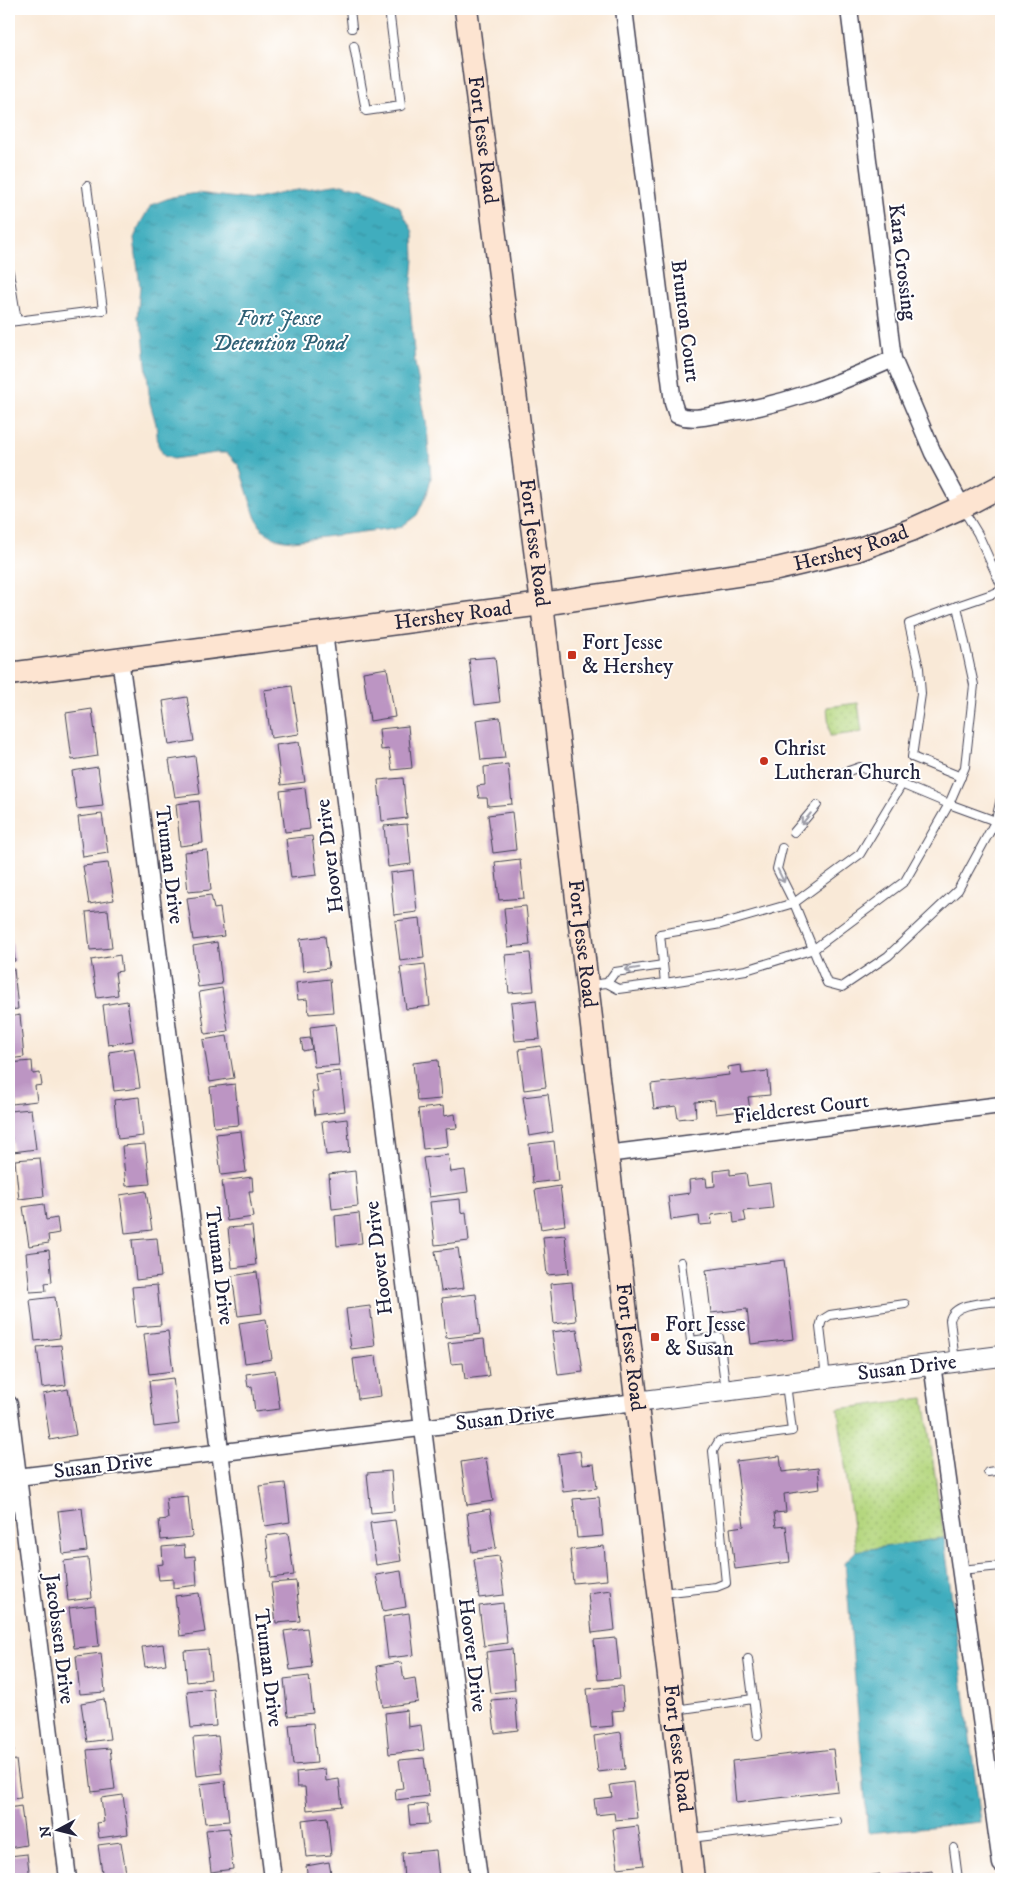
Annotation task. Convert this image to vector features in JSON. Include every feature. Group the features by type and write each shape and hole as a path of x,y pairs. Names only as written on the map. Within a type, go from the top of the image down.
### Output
{"main road":[{"name":"Fort Jesse Road","path":"466,9 542,604 597,984 606,1154 693,1879"},
{"name":"Hershey Road","path":"9,674 542,604 707,581 786,567 857,550 911,530 962,507 1001,486"}],"street":[{"name":"Brunton Court","path":"624,9 674,403 677,414 689,419 736,412 801,397 842,382 893,359"},
{"name":"Kara Crossing","path":"849,9 893,359 933,453 962,507"},
{"name":"Hoover Drive","path":"324,632 479,1879"},
{"name":"Truman Drive","path":"120,659 137,780 273,1879"},
{"name":"Fieldcrest Court","path":"606,1154 1001,1106"},
{"name":"Susan Drive","path":"13,1478 1001,1356"},
{"path":"932,1364 1001,1864"},
{"name":"Jacobssen Drive","path":"9,1404 13,1478 68,1879"}],"lane":[{"path":"350,9 352,28"},
{"path":"354,46 366,111 401,106 390,9"},
{"path":"9,272 13,322 103,310 87,186"},
{"path":"962,507 978,534 1001,584"},
{"path":"961,777 912,757 921,694 919,668 909,624 1001,591"},
{"path":"597,984 618,989 746,970 814,949 904,881 949,804 965,767 974,685 957,606"},
{"path":"840,774 860,767 949,804 999,822"},
{"path":"665,983 660,934 721,924 794,903 860,854 902,784"},
{"path":"782,848 777,869 794,903 827,983 842,988 888,956 958,890 999,822 1001,798"},
{"path":"794,832 817,805"},
{"path":"597,984 615,972 663,965"},
{"path":"681,1262 691,1341 719,1338 726,1391"},
{"path":"955,1362 950,1320 952,1314 956,1309 1001,1301"},
{"path":"826,1378 820,1327 820,1323 824,1318 838,1314 905,1304"},
{"path":"659,1593 716,1587 726,1583 713,1451 719,1440 792,1431 786,1383"},
{"path":"988,1472 1001,1470"},
{"path":"960,1570 1001,1566"},
{"path":"748,1659 758,1736"},
{"path":"673,1711 753,1698"},
{"path":"688,1839 837,1821"},
{"path":"954,1848 958,1879"}],"green space":[{"path":"858,703 862,732 830,736 827,707"},
{"path":"924,1398 944,1538 856,1551 838,1409"}],"water":[{"name":"Fort Jesse Detention Pond","path":"342,184 369,191 399,206 413,232 414,259 410,305 415,363 427,427 431,478 427,494 417,515 401,527 293,541 277,539 262,530 255,516 239,466 227,453 173,459 164,456 158,445 156,424 150,403 143,333 137,318 140,287 134,238 151,205 172,197 198,193 253,200 290,191"},
{"path":"944,1538 981,1822 868,1833 845,1562 856,1551"}],"building":[{"path":"495,657 500,702 475,705 469,659"},
{"path":"387,668 395,717 370,721 363,672"},
{"path":"292,686 299,734 271,738 264,690"},
{"path":"187,697 194,741 169,745 163,701"},
{"path":"92,709 98,756 72,760 66,713"},
{"path":"500,717 505,758 481,760 476,720"},
{"path":"408,726 412,768 392,770 389,749 381,750 379,729"},
{"path":"299,742 305,782 281,785 276,745"},
{"path":"195,756 200,794 175,797 169,760"},
{"path":"508,764 512,804 488,806 487,798 479,798 477,786 485,785 484,767"},
{"path":"98,767 103,806 77,809 72,771"},
{"path":"403,778 407,818 382,821 378,780"},
{"path":"305,788 310,829 285,832 280,791"},
{"path":"199,801 203,843 180,846 176,804"},
{"path":"512,812 516,850 493,853 488,815"},
{"path":"102,814 108,853 83,857 78,817"},
{"path":"407,824 411,864 388,867 384,826"},
{"path":"312,836 317,875 291,878 286,839"},
{"path":"207,850 211,890 188,892 184,852"},
{"path":"520,859 524,898 499,900 495,862"},
{"path":"108,863 114,900 89,904 83,866"},
{"path":"413,870 417,912 394,915 390,873"},
{"path":"211,895 214,909 220,908 224,936 193,940 187,898"},
{"path":"526,906 530,945 508,947 504,908"},
{"path":"108,910 112,948 90,950 86,912"},
{"path":"420,918 424,958 400,961 395,921"},
{"path":"9,924 15,961 9,962"},
{"path":"325,936 329,968 303,971 300,939"},
{"path":"217,942 222,984 198,987 193,946"},
{"path":"530,953 534,991 509,993 505,955"},
{"path":"120,955 122,971 115,972 118,995 97,998 91,960"},
{"path":"425,964 430,1006 406,1009 400,967"},
{"path":"9,969 14,969 18,1009 9,1010"},
{"path":"330,979 333,1012 309,1014 307,999 298,1000 296,983"},
{"path":"222,988 228,1031 205,1034 199,992"},
{"path":"536,1000 540,1039 515,1041 511,1003"},
{"path":"127,1001 133,1041 108,1045 103,1005"},
{"path":"20,1015 24,1057 9,1059 9,1017"},
{"path":"335,1024 339,1065 314,1067 310,1027"},
{"path":"227,1036 234,1078 210,1082 203,1040"},
{"path":"310,1038 312,1049 303,1051 301,1039"},
{"path":"541,1046 546,1087 524,1090 519,1049"},
{"path":"134,1048 140,1088 114,1091 109,1052"},
{"path":"438,1060 441,1099 417,1101 413,1063"},
{"path":"32,1061 33,1074 40,1073 42,1085 35,1086 37,1101 12,1104 9,1063"},
{"path":"741,1065 742,1074 768,1071 770,1095 748,1097 750,1110 716,1114 714,1100 695,1102 696,1117 678,1119 676,1106 654,1109 651,1084 729,1075 728,1067"},
{"path":"340,1071 345,1111 315,1115 312,1092 318,1092 315,1074"},
{"path":"235,1084 239,1125 214,1127 210,1087"},
{"path":"548,1094 553,1132 529,1136 523,1097"},
{"path":"139,1097 143,1136 118,1139 114,1100"},
{"path":"443,1106 444,1116 455,1114 457,1128 446,1129 448,1146 423,1149 418,1109"},
{"path":"31,1109 36,1149 13,1152 9,1111"},
{"path":"347,1119 350,1152 326,1155 322,1122"},
{"path":"241,1131 246,1172 221,1175 216,1134"},
{"path":"554,1141 558,1180 533,1183 529,1144"},
{"path":"145,1144 150,1184 126,1186 122,1146"},
{"path":"448,1155 451,1172 465,1170 468,1192 429,1197 423,1158"},
{"path":"40,1158 44,1196 19,1199 15,1160"},
{"path":"730,1169 730,1175 746,1173 748,1186 770,1183 773,1208 744,1211 746,1221 734,1223 733,1212 711,1215 712,1224 700,1225 699,1216 671,1220 668,1196 690,1193 689,1180 706,1178 707,1187 715,1186 714,1171"},
{"path":"355,1171 358,1206 332,1209 329,1174"},
{"path":"252,1177 253,1191 249,1191 253,1217 227,1221 222,1181"},
{"path":"560,1186 565,1225 541,1229 535,1190"},
{"path":"146,1191 152,1230 125,1233 120,1195"},
{"path":"460,1199 461,1213 466,1212 469,1241 435,1245 430,1202"},
{"path":"44,1204 46,1220 57,1218 59,1233 48,1235 49,1243 29,1246 23,1207"},
{"path":"359,1213 362,1243 337,1246 335,1216"},
{"path":"252,1226 256,1265 232,1268 228,1228"},
{"path":"565,1235 569,1273 547,1275 543,1237"},
{"path":"157,1238 161,1277 136,1280 132,1240"},
{"path":"458,1248 464,1288 441,1291 435,1251"},
{"path":"49,1250 52,1282 45,1283 46,1291 30,1292 26,1253"},
{"path":"784,1260 794,1339 751,1344 747,1309 711,1313 706,1270"},
{"path":"257,1272 262,1313 238,1316 232,1276"},
{"path":"572,1282 576,1321 554,1324 550,1284"},
{"path":"157,1285 161,1325 136,1327 132,1287"},
{"path":"476,1294 480,1334 446,1338 442,1298"},
{"path":"55,1297 60,1338 35,1341 30,1300"},
{"path":"370,1306 375,1346 351,1349 346,1309"},
{"path":"266,1319 272,1359 245,1363 239,1323"},
{"path":"577,1329 583,1372 558,1375 552,1332"},
{"path":"168,1331 173,1371 149,1374 144,1334"},
{"path":"484,1339 489,1376 465,1379 463,1363 451,1364 448,1343"},
{"path":"61,1345 66,1385 42,1388 37,1347"},
{"path":"376,1356 381,1396 358,1399 353,1359"},
{"path":"275,1370 280,1409 255,1412 252,1386 248,1387 246,1374"},
{"path":"173,1378 179,1424 154,1427 149,1381"},
{"path":"68,1389 76,1435 50,1440 43,1394"},
{"path":"580,1451 582,1465 594,1464 597,1488 563,1492 558,1454"},
{"path":"780,1456 782,1472 818,1468 820,1489 784,1494 786,1512 774,1513 776,1527 786,1526 790,1562 735,1569 730,1528 744,1526 736,1461"},
{"path":"486,1458 493,1501 467,1505 461,1462"},
{"path":"391,1471 394,1511 371,1513 367,1473"},
{"path":"285,1483 290,1522 265,1526 259,1486"},
{"path":"188,1496 192,1537 161,1540 159,1520 168,1519 166,1498"},
{"path":"599,1497 603,1536 577,1538 573,1499"},
{"path":"82,1508 87,1551 63,1554 58,1511"},
{"path":"490,1509 496,1548 472,1552 467,1513"},
{"path":"395,1520 401,1561 376,1565 370,1523"},
{"path":"288,1533 294,1575 271,1578 266,1536"},
{"path":"184,1545 185,1557 195,1556 197,1585 173,1588 173,1579 159,1580 157,1565 163,1564 162,1547"},
{"path":"604,1546 607,1580 573,1583 570,1550"},
{"path":"499,1556 504,1595 479,1598 474,1559"},
{"path":"88,1558 92,1598 68,1601 64,1561"},
{"path":"401,1571 406,1607 383,1611 376,1575"},
{"path":"296,1581 300,1621 276,1623 271,1583"},
{"path":"611,1590 615,1630 592,1633 588,1593"},
{"path":"199,1593 205,1632 180,1636 175,1596"},
{"path":"503,1603 507,1643 484,1646 479,1606"},
{"path":"95,1605 99,1646 74,1648 69,1608"},
{"path":"409,1613 414,1655 388,1658 383,1617"},
{"path":"307,1628 312,1667 290,1670 284,1631"},
{"path":"616,1638 620,1678 598,1680 594,1640"},
{"path":"163,1644 166,1664 145,1667 142,1647"},
{"path":"208,1649 211,1679 187,1682 184,1651"},
{"path":"512,1649 515,1690 491,1693 486,1652"},
{"path":"101,1653 105,1692 80,1694 76,1656"},
{"path":"401,1662 404,1680 415,1678 418,1702 383,1707 377,1666"},
{"path":"309,1676 313,1713 288,1716 284,1679"},
{"path":"622,1686 624,1710 612,1711 613,1726 591,1728 587,1689"},
{"path":"213,1688 216,1726 191,1728 187,1691"},
{"path":"515,1698 518,1730 495,1733 491,1700"},
{"path":"104,1699 110,1739 87,1742 81,1703"},
{"path":"407,1710 408,1727 421,1725 424,1750 389,1754 385,1713"},
{"path":"9,1714 14,1752 9,1752"},
{"path":"313,1723 317,1763 293,1765 289,1725"},
{"path":"621,1732 625,1769 598,1772 594,1736"},
{"path":"218,1736 222,1773 197,1776 193,1738"},
{"path":"110,1748 115,1789 92,1792 87,1750"},
{"path":"833,1749 838,1791 736,1803 732,1761"},
{"path":"424,1758 429,1796 396,1800 395,1789 403,1788 399,1760"},
{"path":"16,1760 21,1798 9,1799 9,1761"},
{"path":"325,1769 326,1781 339,1779 342,1806 307,1810 305,1787 297,1787 296,1772"},
{"path":"225,1781 229,1821 205,1823 200,1784"},
{"path":"633,1782 637,1818 615,1820 614,1813 596,1815 594,1799 612,1797 610,1785"},
{"path":"123,1795 128,1834 99,1838 97,1823 104,1822 101,1798"},
{"path":"427,1804 429,1824 410,1825 408,1806"},
{"path":"21,1806 26,1845 9,1848 9,1808"},
{"path":"327,1817 331,1855 306,1857 302,1820"},
{"path":"638,1826 644,1865 618,1868 613,1829"},
{"path":"229,1828 233,1869 211,1872 206,1830"},
{"path":"121,1842 127,1879 103,1879 98,1845"},
{"path":"436,1850 439,1879 404,1879 402,1853"},
{"path":"27,1854 30,1879 9,1879 9,1856"},
{"path":"329,1862 332,1879 308,1879 306,1866"},
{"path":"932,1871 933,1877 940,1876 940,1879 833,1879 880,1874 880,1878"},
{"path":"642,1874 643,1879 616,1878"},
{"path":"235,1875 236,1879 213,1879 213,1878"}],"place":[{"name":"Fort Jesse & Hershey","path":"572,655"},
{"name":"Christ Lutheran Church","path":"764,761"},
{"name":"Fort Jesse & Susan","path":"655,1337"}]}
